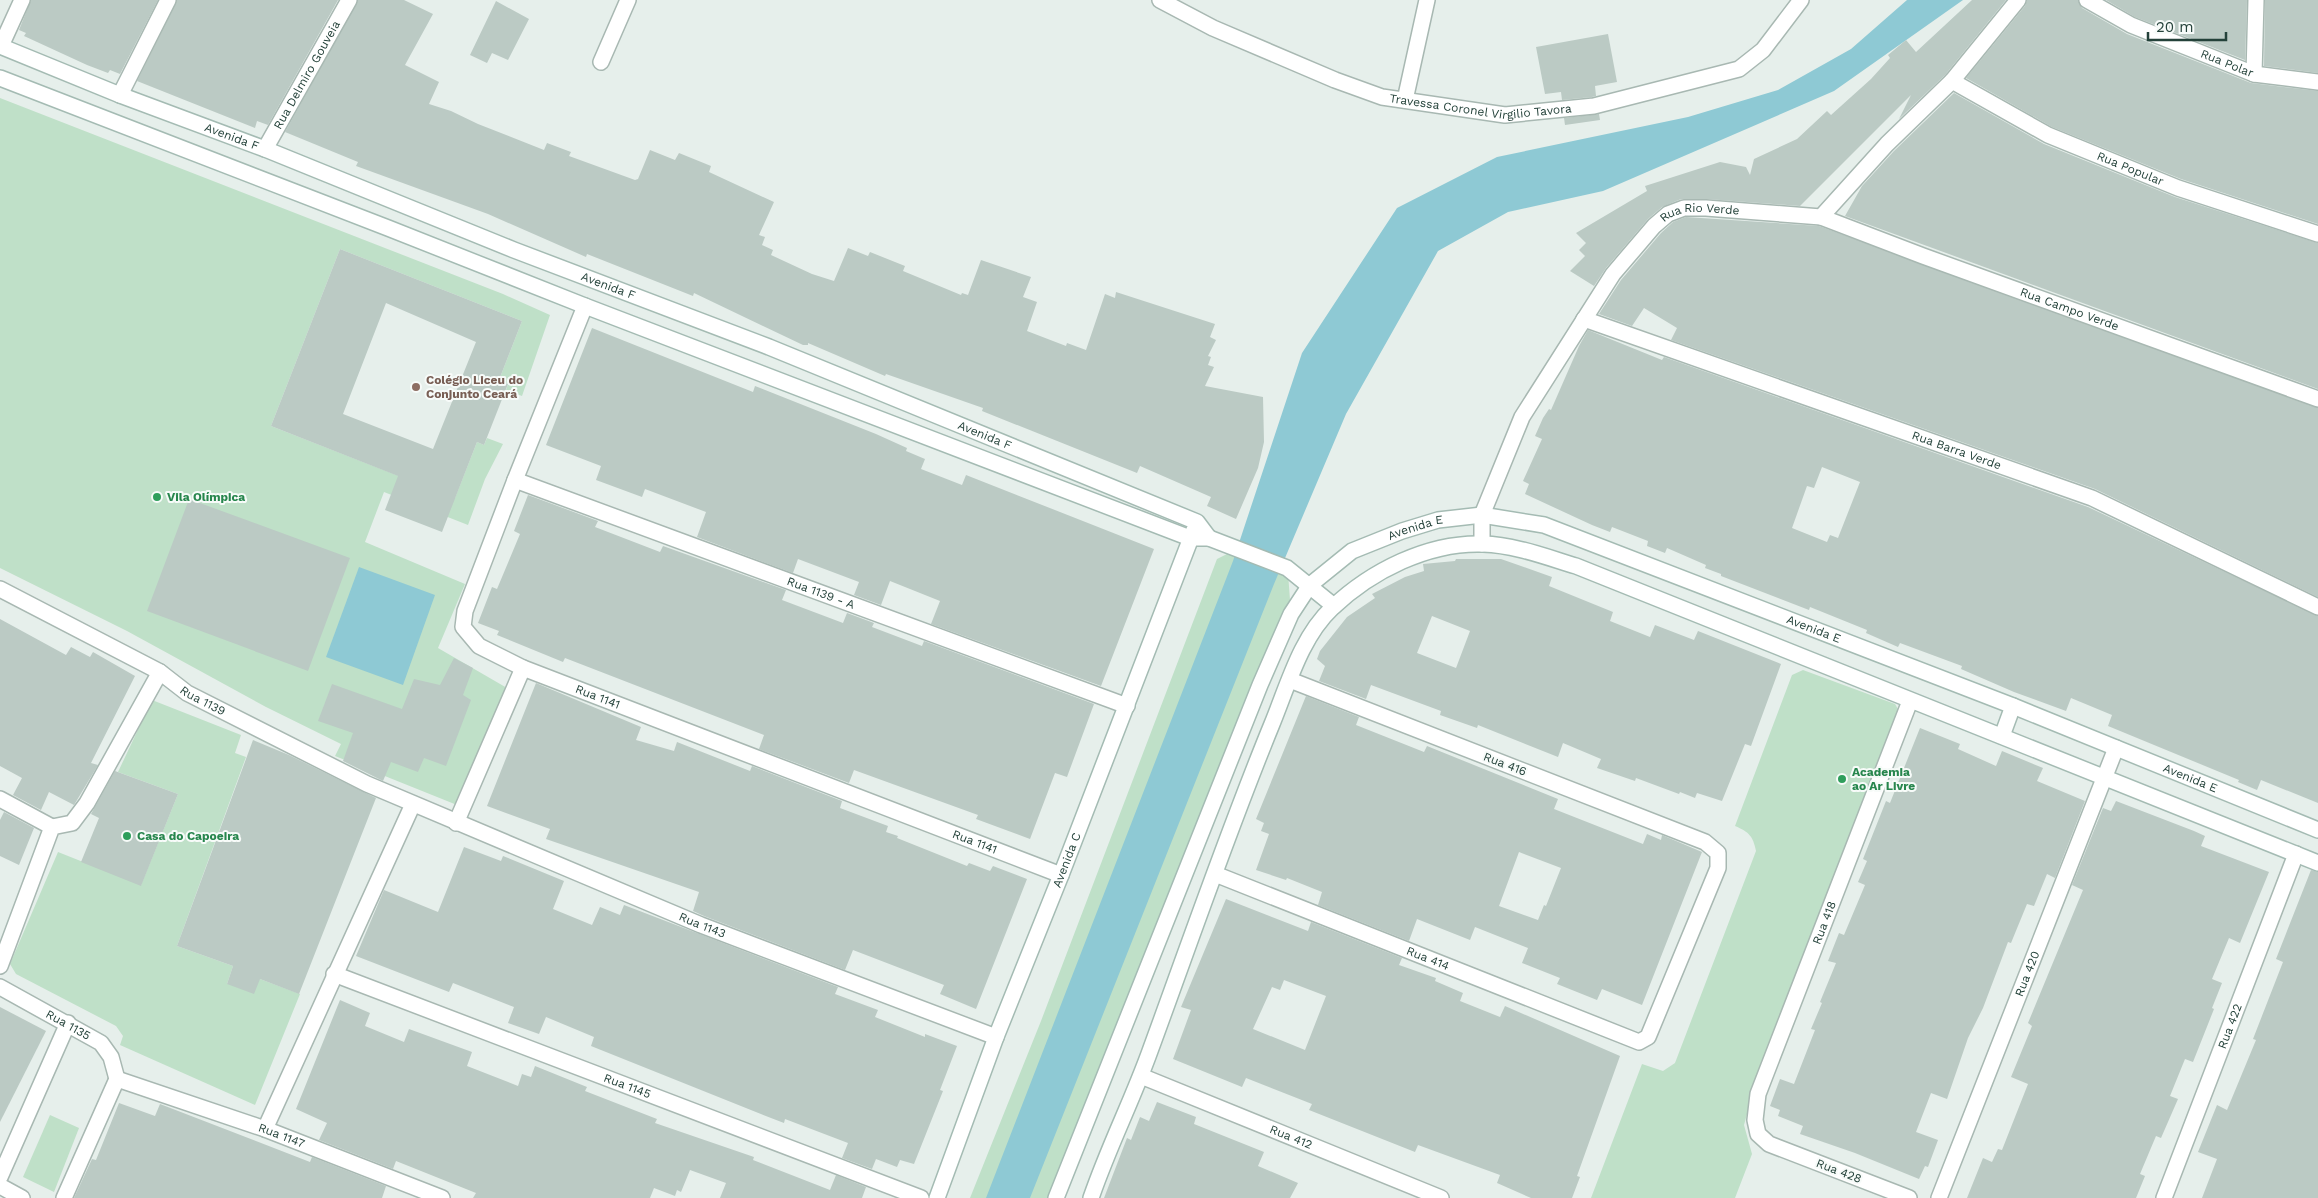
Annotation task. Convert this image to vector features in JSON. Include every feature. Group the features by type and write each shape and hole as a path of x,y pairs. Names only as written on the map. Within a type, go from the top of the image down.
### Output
{"street":[{"path":"0,46 22,0"},
{"path":"120,95 168,0"},
{"name":"Rua Delmiro Gouveia","path":"265,149 349,0"},
{"path":"601,62 628,0"},
{"name":"Travessa Coronel Virgilio Tavora","path":"1160,0 1213,28 1335,80 1382,97 1505,115 1594,106 1739,69 1763,50 1802,0"},
{"path":"1405,100 1427,0"},
{"path":"1821,217 1887,144 1952,81 2018,0"},
{"name":"Rua Polar","path":"2087,0 2131,24 2254,74 2318,82"},
{"path":"2254,74 2256,0"},
{"name":"Avenida F","path":"0,46 120,95 265,149 514,250 769,347 1197,522"},
{"name":"Avenida F","path":"0,78 585,306 1190,538 1213,539"},
{"name":"Rua Popular","path":"1952,81 2057,138 2178,188 2318,234"},
{"path":"179,147 188,121"},
{"name":"Rua Rio Verde","path":"1482,544 1482,515 1522,416 1613,274 1654,226 1668,214 1684,208 1821,217"},
{"name":"Rua Campo Verde","path":"1821,217 1923,256 2318,399"},
{"name":"Rua 1141","path":"585,306 514,480 465,611 463,627 480,646 523,668 1061,875"},
{"name":"Rua Barra Verde","path":"1584,319 2092,498 2318,607"},
{"path":"759,372 769,347"},
{"name":"Rua 1139 - A","path":"514,480 1127,706"},
{"name":"Avenida E","path":"1310,585 1352,551 1402,531 1438,520 1482,515 1544,526 2013,706 2318,830"},
{"path":"1090,1198 1141,1076 1215,874 1290,680 1316,626 1334,606 1288,568 1213,539 1197,522"},
{"name":"Avenida C","path":"937,1198 996,1037 1127,706 1197,522"},
{"name":"Avenida E","path":"1334,606 1353,590 1407,557 1449,548 1482,544 1515,548 1576,566 2318,863"},
{"path":"1056,1198 1260,685 1291,614 1310,585"},
{"name":"Rua 1139","path":"0,589 160,672 187,693 367,784 413,804"},
{"path":"456,822 523,668"},
{"path":"0,799 52,827 72,823 87,803 160,672"},
{"name":"Rua 416","path":"1290,680 1705,842 1718,853 1720,858 1714,877 1648,1037 1639,1042"},
{"name":"Rua 418","path":"1769,1144 1758,1134 1755,1120 1758,1094 1910,701"},
{"path":"2002,736 2013,706"},
{"name":"Rua 420","path":"1939,1198 2116,748"},
{"path":"265,1129 413,804"},
{"name":"Rua 1143","path":"413,804 701,925 996,1037"},
{"path":"0,966 52,827"},
{"name":"Rua 422","path":"2164,1198 2296,854"},
{"name":"Rua 414","path":"1215,874 1639,1042"},
{"name":"Rua 1145","path":"334,974 920,1198"},
{"name":"Rua 1135","path":"0,987 101,1043 110,1058 117,1079"},
{"path":"0,1177 68,1023"},
{"name":"Rua 412","path":"1141,1076 1441,1198"},
{"path":"64,1198 117,1079"},
{"name":"Rua 1147","path":"117,1079 265,1129 442,1198"},
{"name":"Rua 428","path":"1769,1144 1909,1198"},
{"path":"0,1186 22,1198"}],"green space":[{"name":"Vila Olímpica","path":"0,98 503,294 550,315 522,396 506,390 508,384 499,380 522,321 340,249 271,426 455,498 477,442 484,445 487,438 503,444 485,479 468,525 384,492 365,542 465,584 438,648 507,688 457,805 335,756 341,744 266,707 127,631 0,568"},
{"path":"1231,552 1288,573 1290,600 1050,1198 970,1198 1041,1021 1217,559"},
{"path":"1803,670 1895,704 1901,714 1758,1074 1744,1125 1752,1154 1735,1198 1591,1198 1642,1064 1663,1071 1675,1063 1756,851 1750,835 1735,826 1792,675"},
{"path":"152,700 241,735 235,753 246,757 177,946 233,966 227,984 260,979 300,994 255,1105 120,1045 123,1036 116,1026 16,974 10,964 58,852 141,885 178,794 118,772"},
{"path":"50,1115 79,1128 54,1192 23,1177"}],"water":[{"path":"1907,0 1963,0 1834,91 1603,191 1508,212 1438,251 1346,414 1274,584 1030,1198 986,1198 1233,561 1302,353 1397,208 1497,157 1688,117 1778,90 1851,49"},
{"path":"359,567 435,595 403,685 326,657"}],"building":[{"path":"31,0 158,0 120,74 110,70 108,73 87,65 24,36 26,33 19,30"},
{"path":"177,0 338,0 268,125 257,121 255,128 137,81"},
{"path":"358,0 404,0 433,14 405,65 439,82 429,104 451,111 478,124 544,150 547,143 571,152 569,156 635,180 638,179 650,150 675,160 679,153 711,166 709,172 774,202 759,235 765,237 762,245 773,250 771,255 812,274 834,281 848,248 868,256 870,252 905,266 903,271 961,295 962,293 968,295 981,260 1031,277 1023,297 1037,302 1027,331 1066,346 1067,343 1086,350 1105,294 1115,298 1116,292 1215,324 1210,337 1216,340 1208,356 1211,357 1208,365 1214,367 1205,386 1263,397 1264,442 1258,468 1236,519 1207,506 1211,497 1140,466 1137,473 982,411 983,408 886,374 885,376 808,343 808,345 803,345 694,293 693,296 587,254 586,257 488,214 356,166 358,162 285,132"},
{"path":"1972,0 2006,0 1945,75 1899,119 1911,95 1800,206 1707,199 1681,199 1662,207 1648,219 1606,268 1594,286 1570,271 1585,256 1579,250 1586,243 1576,233 1647,191 1645,186 1720,162 1746,167 1750,175 1754,159 1797,139 1827,111 1831,115 1871,79 1890,58 1888,55 1906,40 1916,52"},
{"path":"2027,0 2078,0 2082,8 2127,34 2251,83 2318,91 2318,224 2181,179 2052,127 1966,78 2025,6"},
{"path":"2106,0 2247,0 2245,60 2135,17"},
{"path":"2265,0 2318,0 2318,73 2264,66"},
{"path":"496,1 529,19 508,60 492,53 487,63 470,55"},
{"path":"1608,34 1617,82 1595,86 1596,96 1592,97 1562,100 1561,92 1545,94 1536,47"},
{"path":"1954,93 2044,144 2175,197 2318,243 2318,389 1845,216 1862,186 1894,151"},
{"path":"1599,114 1600,120 1565,125 1564,118"},
{"path":"1686,217 1819,226 2318,408 2318,597 2095,489 1671,340 1677,328 1644,308 1632,326 1599,314 1621,280 1661,233 1673,222"},
{"name":"Colégio Liceu do Conjunto Ceará","path":"340,249 522,321 499,380 508,384 484,445 477,442 442,532 385,510 398,476 271,426","holes":["386,303 476,342 433,449 343,414"]},
{"path":"592,328 753,392 755,386 876,434 907,448 906,451 925,459 921,469 962,485 966,475 1154,549 1101,686 931,624 940,601 890,581 881,605 854,595 859,582 798,559 793,573 697,537 706,512 645,489 642,497 596,480 601,466 546,445"},
{"path":"1588,330 1662,360 1664,357 2088,507 2318,616 2318,803 2261,780 2257,790 2238,782 2239,780 2108,726 2112,715 2071,698 2066,711 2014,692 1961,669 1962,666 1900,643 1898,647 1866,633 1867,630 1810,607 1809,610 1721,576 1721,574 1705,568 1706,565 1667,548 1665,553 1647,546 1648,541 1612,527 1610,532 1592,525 1525,494 1529,484 1523,481 1542,439 1535,436 1543,418 1549,409 1551,410","holes":["1822,467 1860,482 1838,538 1830,535 1827,542 1792,528 1807,486 1814,488"]},
{"path":"528,495 598,521 595,527 660,552 663,546 786,590 782,600 843,623 847,613 874,623 872,627 922,646 924,641 1094,704 1067,777 1055,773 1030,839 976,819 978,815 854,770 849,783 759,749 764,735 565,658 563,662 497,635 499,631 478,623 492,587 497,589 520,534 514,531"},
{"path":"189,499 350,558 308,671 147,611"},
{"path":"1456,559 1501,559 1552,577 1549,586 1613,612 1610,621 1650,637 1655,625 1694,640 1698,631 1781,664 1751,746 1745,744 1722,801 1697,793 1695,798 1680,792 1679,794 1636,778 1635,781 1597,768 1601,759 1563,743 1558,757 1478,725 1477,728 1440,715 1441,711 1371,685 1366,699 1319,681 1325,666 1317,659 1320,651 1347,617 1375,598 1372,594 1405,577 1424,571 1423,564 1455,561","holes":["1432,616 1470,631 1456,668 1417,653"]},
{"path":"0,619 66,655 71,647 90,657 93,652 135,676 91,763 98,765 74,805 49,792 41,810 13,795 22,778 0,766"},
{"path":"454,658 473,668 463,695 471,700 446,766 424,758 418,772 391,762 383,781 343,761 353,733 318,721 332,684 402,709 414,679 440,685"},
{"path":"536,683 641,727 636,740 674,751 677,742 750,771 752,766 842,801 840,808 888,826 886,832 898,836 897,838 967,866 969,863 990,871 993,866 1027,879 976,1009 940,994 944,985 853,950 845,970 704,916 693,911 699,892 546,839 550,829 487,806"},
{"path":"1306,696 1359,717 1356,725 1424,752 1427,746 1558,799 1554,809 1643,844 1647,834 1661,840 1662,835 1702,852 1642,1005 1602,989 1597,1000 1557,984 1560,978 1522,963 1528,948 1475,927 1470,940 1417,919 1409,941 1318,905 1322,892 1287,878 1286,880 1256,870 1269,834 1261,831 1264,823 1256,819","holes":["1519,852 1561,868 1546,906 1544,905 1538,920 1499,906"]},
{"path":"1920,728 1960,744 1958,749 1996,766 2002,751 2043,768 2037,781 2085,801 2055,878 2047,874 2034,906 2027,904 2011,943 2008,942 1983,1008 1968,1038 1947,1099 1931,1093 1916,1132 1938,1140 1928,1167 1925,1166 1919,1179 1855,1153 1800,1134 1803,1126 1778,1116 1780,1110 1770,1106 1780,1079 1794,1084 1815,1030 1811,1029 1822,1003 1820,1002 1836,963 1828,961 1839,933 1844,935 1865,885 1858,882 1867,861 1863,859 1886,801 1890,803"},
{"path":"253,740 289,755 376,798 299,994 260,979 254,994 227,984 233,966 177,946"},
{"name":"Casa do Capoeira","path":"115,771 178,794 141,886 81,862 99,818 91,814"},
{"path":"2116,801 2205,836 2201,846 2269,872 2240,943 2229,938 2212,979 2222,983 2212,1008 2214,1009 2193,1062 2185,1059 2170,1096 2178,1099 2161,1138 2156,1136 2140,1174 2145,1176 2136,1198 1967,1198 1983,1158 1992,1162 1998,1149 2002,1150 2028,1084 2011,1077 2032,1026 2028,1023 2083,890 2072,885 2103,808 2111,811"},
{"path":"4,812 34,828 19,865 0,856 0,820"},
{"path":"464,847 501,861 503,856 564,881 553,909 592,925 600,907 620,915 624,905 838,987 835,994 878,1010 875,1017 925,1037 925,1034 957,1046 940,1090 943,1091 914,1164 900,1160 897,1167 876,1159 872,1169 842,1158 848,1143 785,1119 784,1123 591,1046 594,1037 546,1017 539,1034 508,1023 514,1007 453,983 449,992 356,956 384,890 438,912"},
{"path":"2311,870 2318,872 2318,1198 2202,1198 2217,1159 2198,1152 2217,1105 2227,1110 2256,1040 2253,1039 2283,962 2276,959"},
{"path":"1226,899 1308,931 1311,922 1402,958 1399,965 1436,978 1435,981 1463,993 1460,1001 1500,1017 1505,1006 1620,1056 1577,1176 1580,1177 1572,1198 1531,1198 1497,1183 1500,1175 1418,1145 1415,1152 1309,1110 1312,1104 1246,1078 1242,1087 1173,1059 1191,1010 1181,1007","holes":["1284,980 1326,996 1305,1050 1253,1029 1272,987 1280,990"]},
{"path":"340,1000 370,1013 365,1026 404,1042 409,1029 472,1052 467,1066 518,1086 522,1074 531,1077 535,1066 587,1087 585,1091 657,1119 655,1123 754,1157 753,1160 830,1190 836,1175 866,1187 862,1198 720,1198 726,1183 690,1170 681,1192 677,1190 675,1196 654,1188 650,1198 473,1198 476,1193 396,1161 393,1169 319,1140 327,1123 296,1109"},
{"path":"0,1007 46,1031 0,1122"},
{"path":"1157,1102 1196,1117 1194,1124 1264,1152 1258,1166 1298,1183 1290,1198 1104,1198 1127,1138 1131,1140 1140,1117 1149,1121"},
{"path":"119,1103 155,1116 160,1104 310,1162 312,1157 386,1186 382,1198 74,1198 92,1159 96,1160"}],"place":[{"name":"Colégio Liceu do Conjunto Ceará","path":"416,387"},
{"name":"Vila Olímpica","path":"157,497"},
{"name":"Academia ao Ar Livre","path":"1842,779"},
{"name":"Casa do Capoeira","path":"127,836"}]}
